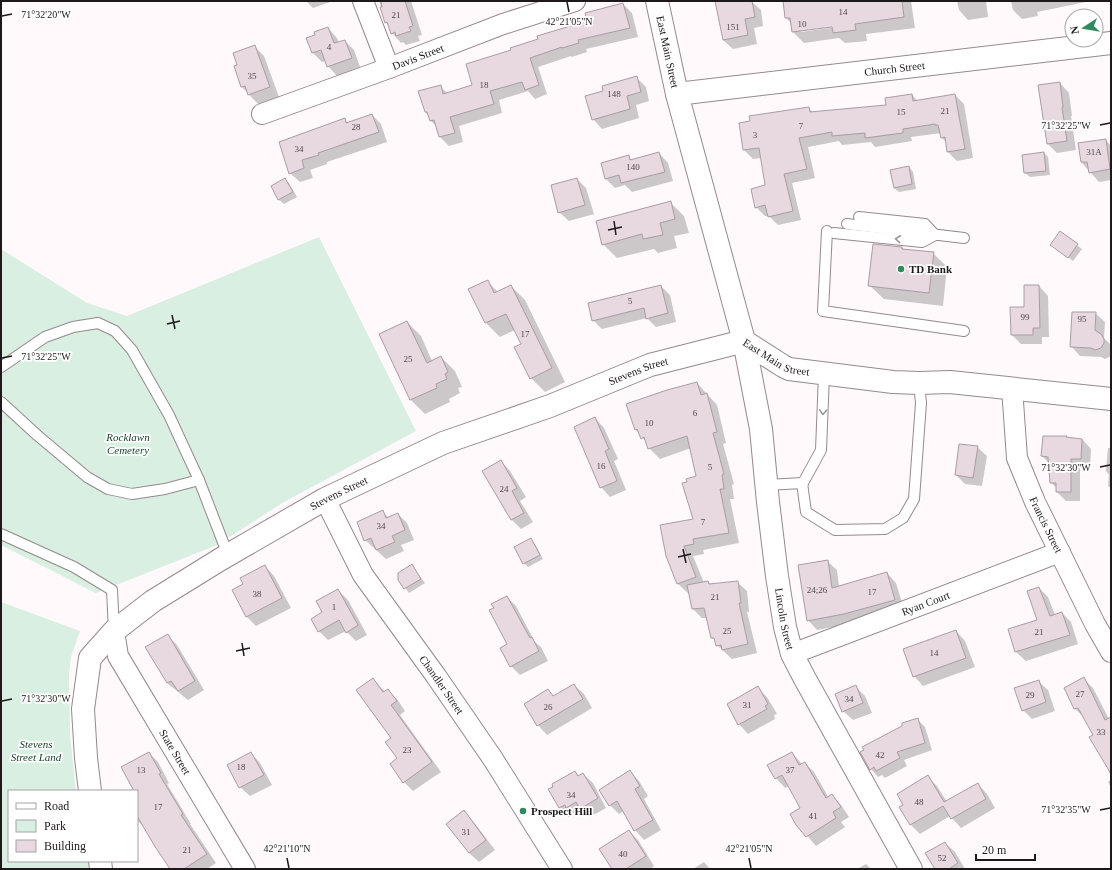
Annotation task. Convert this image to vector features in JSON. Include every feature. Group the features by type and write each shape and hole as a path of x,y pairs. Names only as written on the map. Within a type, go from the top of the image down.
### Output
{"street":[{"path":"363,1 389,68"},
{"name":"Davis Street","path":"262,114 389,68 503,24 575,1"},
{"name":"East Main Street","path":"657,1 677,94 744,341 790,369 893,382 950,382 1111,399"},
{"name":"Church Street","path":"677,94 1111,43"},
{"name":"Lincoln Street","path":"744,341 761,429 777,576 785,627 792,654 805,680 911,869"},
{"name":"Stevens Street","path":"90,790 83,709 90,658 114,631 153,601 228,554 325,500 443,443 550,406 650,365 744,341"},
{"name":"Francis Street","path":"1012,388 1017,458 1035,502 1095,624 1111,652"},
{"name":"Chandler Street","path":"325,500 363,575 436,676 493,759 562,869"},
{"name":"Ryan Court","path":"792,654 1060,552"},
{"name":"State Street","path":"114,631 118,656 245,869"}],"lane":[{"path":"859,216 925,224 935,235"},
{"path":"847,224 964,238"},
{"path":"935,235 922,242 830,232 823,311 964,331"},
{"path":"1,367 45,337 73,327 98,323 115,330 132,350 169,415 199,480 228,554"},
{"path":"824,374 821,450 802,483 806,512 835,530 885,529 903,518 914,499 921,403 920,383"},
{"path":"1,402 37,435 87,477 108,489 132,494 165,489 199,480"},
{"path":"766,485 802,483"},
{"path":"1,534 74,567 112,590 114,631"}],"green space":[{"name":"Rocklawn Cemetery","path":"319,237 416,431 284,502 217,545 96,593 1,545 1,249 87,303 127,316"},
{"name":"Stevens Street Land","path":"1,602 80,631 71,657 69,675 70,735 76,790 8,790 8,862 88,862 89,869 1,869"}],"building":[{"path":"381,1 405,1 413,26 409,27 411,31 396,36 395,32 391,34 387,22 385,23 380,7 382,7"},
{"path":"715,1 752,1 755,17 745,19 748,35 723,40"},
{"path":"783,1 902,1 904,17 855,24 856,30 833,33 832,27 792,32 790,18 785,18"},
{"path":"623,3 630,28 578,40 579,43 530,58 539,85 525,90 522,82 490,91 494,104 450,117 455,133 439,137 434,120 430,121 427,112 425,112 418,91 441,85 443,94 472,85 466,64 511,50 510,48 538,39 537,36 587,21 585,13"},
{"path":"328,27 334,43 345,40 352,58 327,67 321,50 312,53 306,38 315,35 314,32"},
{"path":"255,45 270,87 248,95 245,86 241,87 234,66 237,65 233,53"},
{"path":"637,76 641,92 627,96 630,109 592,120 585,96 603,91 602,86"},
{"path":"1060,82 1067,141 1047,144 1038,85"},
{"path":"912,94 913,101 955,94 965,149 947,152 945,137 941,138 938,125 935,124 903,129 903,133 865,138 865,133 832,136 832,132 799,138 807,169 784,174 793,211 768,217 765,205 755,208 751,189 765,185 759,148 743,150 739,123 750,121 749,116 809,107 810,112 886,105 885,98"},
{"path":"372,114 379,132 302,160 304,168 289,174 279,142 345,118 346,123"},
{"path":"1106,139 1110,169 1089,173 1087,162 1081,162 1078,143"},
{"path":"659,152 665,172 621,183 619,175 605,179 601,163 629,155 630,160"},
{"path":"1044,152 1046,171 1024,173 1022,155"},
{"path":"909,166 912,184 894,188 890,170"},
{"path":"285,178 293,192 278,200 271,186"},
{"path":"577,178 585,205 558,213 551,185"},
{"path":"671,201 675,219 660,223 663,235 643,239 642,234 602,245 596,221"},
{"path":"1060,231 1078,244 1068,258 1050,245"},
{"name":"TD Bank","path":"873,244 934,252 929,293 868,286"},
{"path":"488,280 494,293 511,285 552,368 530,379 514,347 521,344 506,314 485,323 468,289"},
{"path":"661,285 668,313 646,319 644,308 592,321 588,303"},
{"path":"1024,285 1039,285 1040,328 1033,328 1033,335 1011,335 1010,307 1024,307"},
{"path":"1072,312 1096,312 1095,330 1102,335 1104,339 1104,343 1101,348 1095,350 1091,348 1070,347"},
{"path":"407,321 427,363 441,356 448,372 445,374 447,379 436,384 437,388 410,400 379,334"},
{"path":"697,382 701,395 707,393 717,432 713,433 724,474 722,475 724,489 720,489 729,533 693,539 694,544 684,546 696,577 677,584 666,556 660,525 693,519 682,483 687,482 686,479 696,476 687,436 648,449 644,437 641,439 637,429 635,430 626,404 667,390"},
{"path":"595,417 609,449 605,451 617,481 600,488 574,427"},
{"path":"1043,436 1067,436 1066,437 1082,439 1081,459 1071,459 1071,492 1056,492 1056,483 1050,483 1048,457 1041,456"},
{"path":"959,444 978,446 973,478 955,475"},
{"path":"501,460 517,488 512,491 524,513 511,520 482,471"},
{"path":"383,510 386,518 398,513 405,530 392,536 395,542 376,550 371,538 364,541 357,522"},
{"path":"531,538 540,555 523,564 514,547"},
{"path":"828,560 832,588 887,572 895,600 844,614 807,621 798,565"},
{"path":"412,564 421,579 404,589 398,580 398,573"},
{"path":"265,565 282,598 246,617 232,590 243,584 240,578"},
{"path":"708,581 709,584 738,581 741,603 739,603 748,644 722,650 721,645 716,646 714,638 711,638 704,608 692,609 687,585"},
{"path":"1039,587 1050,616 1062,612 1070,635 1015,652 1008,629 1037,620 1027,591"},
{"path":"338,589 358,625 346,633 339,620 318,632 311,619 322,612 316,601"},
{"path":"507,596 530,638 532,637 539,651 510,667 500,648 507,644 489,610 494,608 491,604"},
{"path":"956,630 966,658 913,677 903,649"},
{"path":"168,634 195,681 178,691 171,681 167,683 145,647"},
{"path":"1084,677 1105,720 1111,717 1111,774 1089,737 1093,735 1078,708 1074,709 1064,688"},
{"path":"373,678 383,692 388,689 397,701 391,705 432,762 403,783 390,764 397,758 385,742 391,738 356,690"},
{"path":"1039,680 1046,702 1022,711 1014,688"},
{"path":"574,684 583,699 537,726 524,704 548,689 553,696"},
{"path":"856,685 863,703 842,712 835,694"},
{"path":"758,686 768,704 765,706 767,709 738,725 727,704"},
{"path":"918,718 925,743 897,752 900,758 876,771 874,767 870,770 860,752 864,750 862,747 902,726 902,723"},
{"path":"149,752 161,773 159,774 183,814 181,815 207,854 184,869 170,869 138,818 138,790 133,790 121,767"},
{"path":"251,752 264,775 239,788 227,765"},
{"path":"792,752 799,765 805,762 826,798 832,794 841,807 833,812 836,818 806,837 796,825 790,814 800,808 782,775 775,779 767,765"},
{"path":"630,770 640,786 635,789 653,820 634,831 617,801 609,806 599,790"},
{"path":"575,771 578,776 583,773 598,798 580,809 576,802 566,808 565,805 559,808 548,789 553,787 552,784"},
{"path":"928,775 944,802 978,783 986,799 951,819 943,806 910,825 899,807 903,805 897,794"},
{"path":"464,810 486,840 469,853 446,824"},
{"path":"629,830 646,856 626,869 612,869 599,849"},
{"path":"945,842 958,863 949,869 935,869 925,853"}],"place":[{"name":"TD Bank","path":"901,269"},
{"name":"Prospect Hill","path":"523,811"}]}
